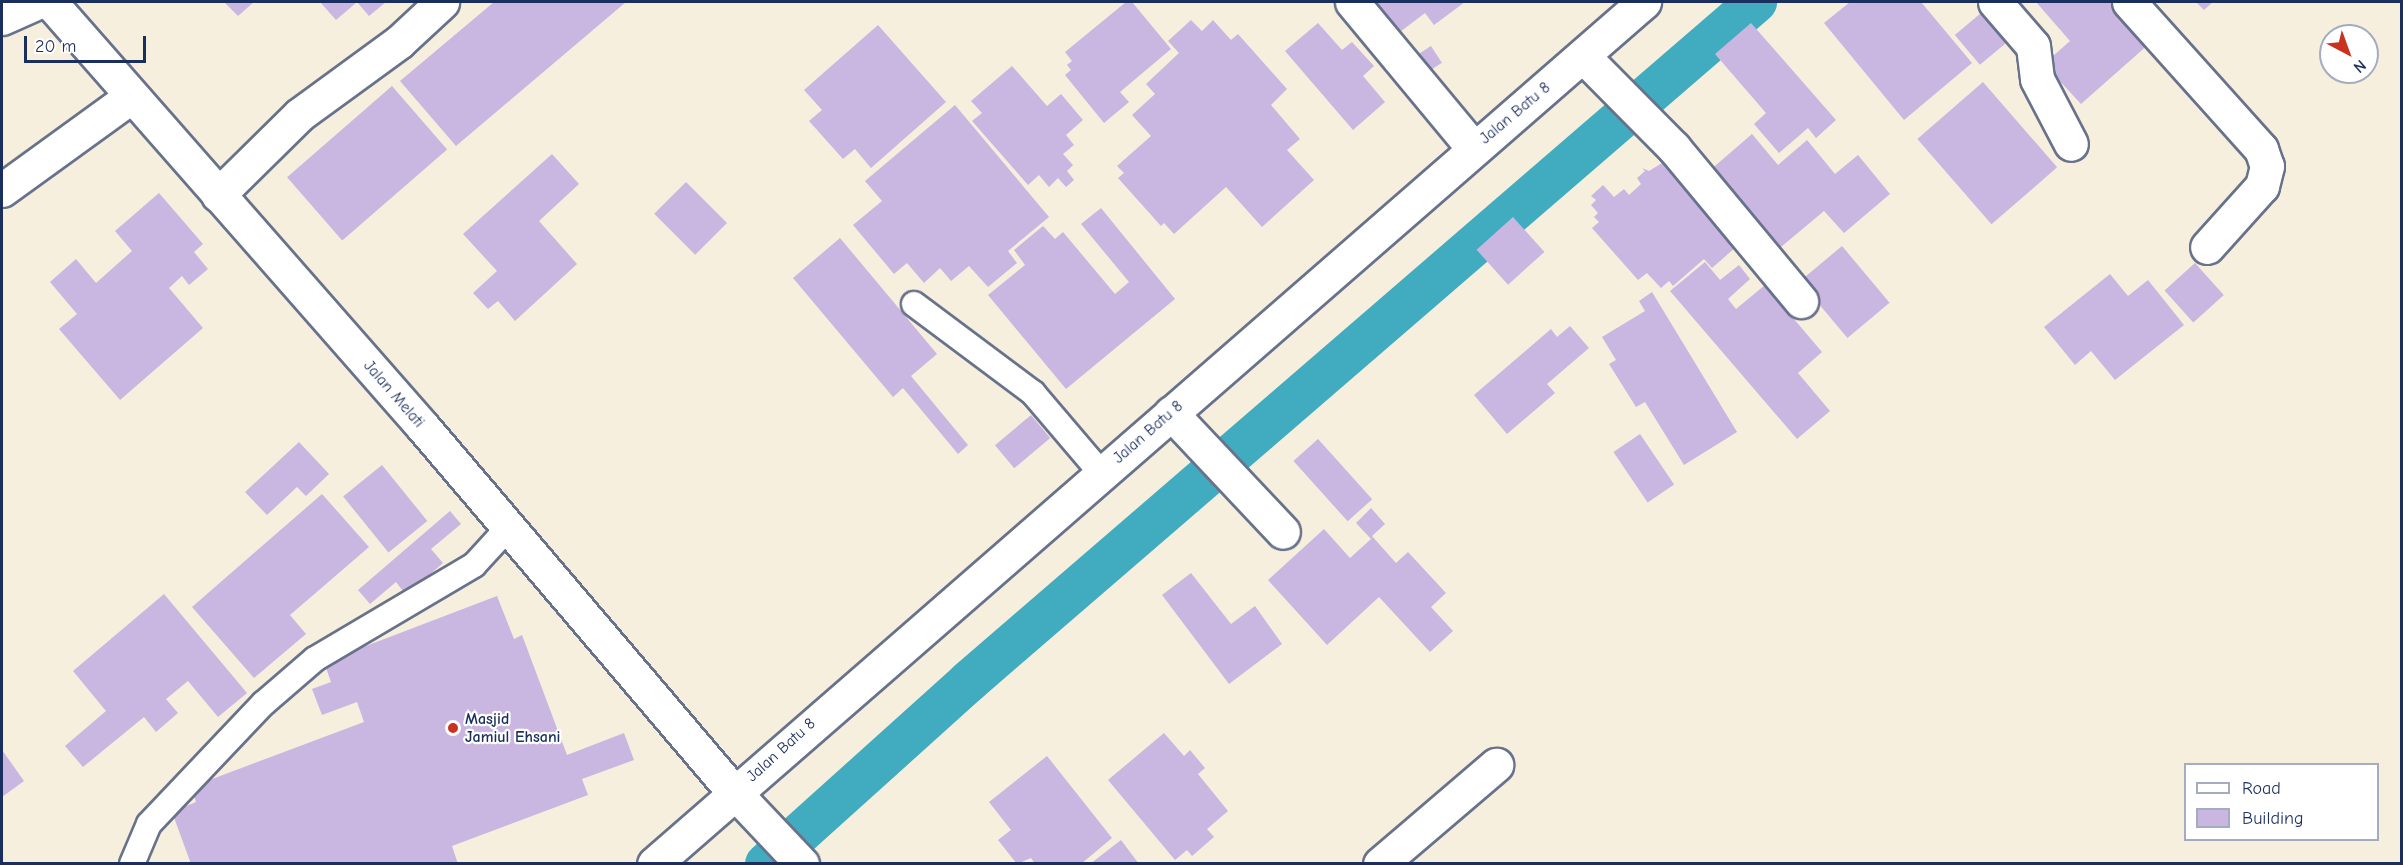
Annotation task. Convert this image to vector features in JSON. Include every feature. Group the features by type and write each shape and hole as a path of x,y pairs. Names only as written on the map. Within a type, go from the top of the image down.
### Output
{"street":[{"path":"2,18 38,2"},
{"name":"Jalan Melati","path":"50,2 423,427 507,530 734,792 770,828 801,864"},
{"path":"218,195 299,115 399,42 442,2"},
{"path":"1352,2 1473,148"},
{"name":"Jalan Batu 8","path":"654,864 1473,148 1644,2"},
{"path":"1995,2 2033,46 2037,79 2072,144"},
{"path":"2129,2 2261,149 2267,166 2262,186 2207,247"},
{"path":"1583,56 1608,85 1674,148 1801,301"},
{"path":"2,190 132,96"},
{"path":"1170,413 1274,521"},
{"path":"1380,864 1496,765"}],"lane":[{"path":"914,304 1033,393 1101,473"},
{"path":"132,864 149,824 273,696 315,658 474,565 507,530"}],"building":[{"path":"224,2 254,2 238,16"},
{"path":"320,2 357,2 336,20"},
{"path":"357,2 386,2 369,16"},
{"path":"494,2 626,2 456,146 400,81"},
{"path":"1126,2 1132,2 1171,49 1120,92 1129,102 1104,123 1065,75 1071,70 1067,65 1072,61 1065,52"},
{"path":"1371,2 1465,2 1434,25 1425,13 1396,35"},
{"path":"1850,2 1921,2 1972,63 1904,120 1824,23"},
{"path":"2036,2 2113,2 2150,43 2081,104 2044,64 2070,41"},
{"path":"2196,2 2213,2 2204,10"},
{"path":"1987,8 2012,38 1980,65 1955,35"},
{"path":"1191,20 1202,31 1213,20 1231,40 1238,34 1287,89 1271,105 1300,139 1287,150 1314,180 1262,227 1226,187 1174,234 1164,223 1161,226 1118,178 1124,173 1117,166 1151,136 1132,115 1155,94 1146,84 1179,53 1168,41"},
{"path":"1318,23 1342,50 1352,42 1374,66 1363,76 1385,102 1353,130 1285,51"},
{"path":"1751,23 1836,120 1816,138 1808,128 1779,153 1754,124 1766,113 1715,54"},
{"path":"878,25 946,102 871,168 855,149 843,159 809,121 822,110 804,90"},
{"path":"1431,46 1442,63 1423,75 1413,58"},
{"path":"1012,66 1047,106 1061,94 1083,120 1066,135 1074,145 1063,154 1073,165 1067,171 1074,180 1066,187 1058,178 1049,187 1039,175 1028,185 972,121 982,113 971,101"},
{"path":"1983,82 2057,167 1991,224 1917,139"},
{"path":"392,86 447,149 342,241 287,177"},
{"path":"955,105 1049,217 1008,251 1017,263 988,287 969,266 951,281 940,268 924,283 907,263 894,274 853,225 882,201 865,181"},
{"path":"1752,134 1778,165 1807,140 1835,174 1858,155 1890,194 1844,233 1824,211 1768,258 1701,178"},
{"path":"552,154 579,184 539,221 577,264 515,321 498,301 488,309 473,293 497,271 463,234"},
{"path":"1667,160 1736,247 1712,268 1704,259 1673,286 1669,281 1661,288 1647,273 1638,280 1592,228 1599,222 1594,217 1598,213 1591,205 1596,200 1591,196 1603,185 1614,197 1624,189 1629,195 1641,184 1637,178 1645,171 1642,168 1649,171"},
{"path":"686,182 727,223 695,255 654,214"},
{"path":"159,193 203,244 194,252 208,269 189,285 182,276 169,288 203,328 120,400 59,329 77,314 50,282 76,259 96,283 132,251 115,231"},
{"path":"1101,208 1175,299 1066,389 988,295 1025,265 1014,250 1043,226 1055,239 1063,232 1115,294 1129,282 1081,224"},
{"path":"1513,217 1544,252 1508,285 1477,250"},
{"path":"840,238 937,354 911,376 968,445 958,454 903,388 893,397 793,278"},
{"path":"1842,246 1890,303 1847,338 1800,281"},
{"path":"1705,262 1720,280 1739,265 1750,279 1728,299 1736,309 1765,285 1822,352 1798,373 1830,411 1797,439 1670,291"},
{"path":"2195,263 2224,295 2193,322 2165,290"},
{"path":"2110,274 2128,296 2148,280 2184,325 2115,380 2091,351 2075,365 2044,327"},
{"path":"1652,292 1737,432 1684,465 1645,402 1636,407 1609,364 1616,360 1602,337 1645,311 1639,301"},
{"path":"1570,326 1589,348 1547,384 1555,393 1507,434 1474,395 1551,329 1557,337"},
{"path":"1031,415 1050,438 1014,468 995,445"},
{"path":"1640,434 1674,485 1648,502 1613,452"},
{"path":"1318,439 1372,499 1348,521 1293,461"},
{"path":"299,442 329,474 306,496 297,487 267,515 245,492"},
{"path":"382,465 427,521 388,552 343,496"},
{"path":"322,494 369,547 290,615 306,634 254,678 192,607"},
{"path":"1371,508 1385,524 1372,536 1396,563 1408,552 1446,593 1431,607 1453,631 1430,652 1379,597 1327,645 1268,580 1324,529 1350,558 1371,539 1356,523"},
{"path":"450,511 461,524 431,549 443,563 406,595 396,582 370,604 358,590"},
{"path":"1191,573 1231,624 1255,606 1282,644 1229,684 1162,595"},
{"path":"164,594 247,693 218,717 188,681 166,699 178,713 156,732 144,717 83,767 65,746 106,711 73,671"},
{"name":"Masjid Jamiul Ehsani","path":"497,596 514,639 522,635 567,755 624,733 634,760 582,779 588,795 452,846 458,864 191,864 172,812 196,802 191,787 364,722 357,702 322,715 312,689 331,682 324,662"},
{"path":"1164,733 1184,756 1190,750 1205,768 1198,774 1228,811 1207,829 1214,837 1192,856 1187,850 1175,860 1108,780"},
{"path":"2,750 24,781 2,797"},
{"path":"1047,756 1112,838 1081,864 1035,864 1031,858 1017,864 998,840 1011,830 989,802"},
{"path":"1121,840 1139,864 1090,864"}],"waterway":[{"path":"766,864 968,682 1756,2"}],"place":[{"name":"Masjid Jamiul Ehsani","path":"453,728"}]}
